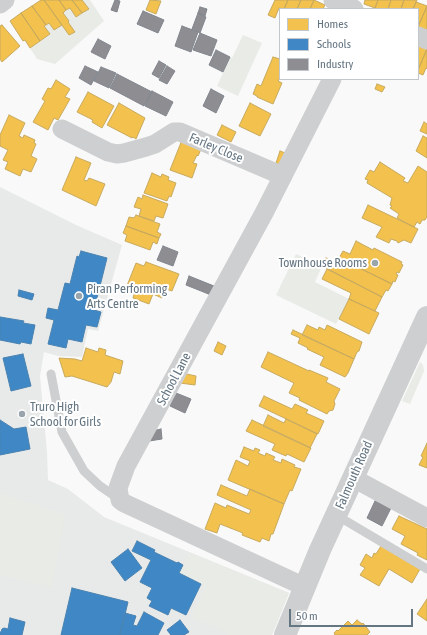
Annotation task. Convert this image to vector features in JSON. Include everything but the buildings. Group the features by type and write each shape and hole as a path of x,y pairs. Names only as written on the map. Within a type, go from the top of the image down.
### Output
{"street":[{"path":"0,4 5,0"},
{"path":"333,0 352,8"},
{"name":"School Lane","path":"120,500 118,488 126,466 261,220 331,80"},
{"name":"Farley Close","path":"62,130 108,152 116,154 150,146 174,132 180,132 282,176"},
{"name":"Falmouth Road","path":"285,635 336,515 427,317"},
{"path":"353,478 427,518"},
{"path":"120,500 124,504 305,587"}],"lane":[{"path":"51,374 62,432 84,471 100,486 120,500"},
{"path":"336,515 427,569"}],"shaded area":[{"path":"82,0 90,0 104,21 55,64 37,59 30,48 50,35 44,26 49,23 54,30 62,25 69,35 74,32 63,13 70,8 76,17 88,9"},
{"path":"243,35 262,43 238,96 217,86"},
{"name":"Truro High School for Girls","path":"0,187 76,225 122,245 98,331 88,329 82,357 58,356 44,352 40,376 48,480 68,489 104,517 289,593 272,635 0,635"},
{"path":"296,254 322,266 315,282 349,299 336,324 276,295"},
{"path":"420,362 423,365 424,371 410,404 402,401"},
{"path":"0,493 65,515 52,587 0,575"},
{"path":"189,552 289,593 272,635 227,635 227,633 190,617 205,587 179,573"}],"place":[{"name":"Townhouse Rooms","path":"375,263"},
{"name":"Piran Performing Arts Centre","path":"79,296"},
{"name":"Truro High School for Girls","path":"22,414"}]}
